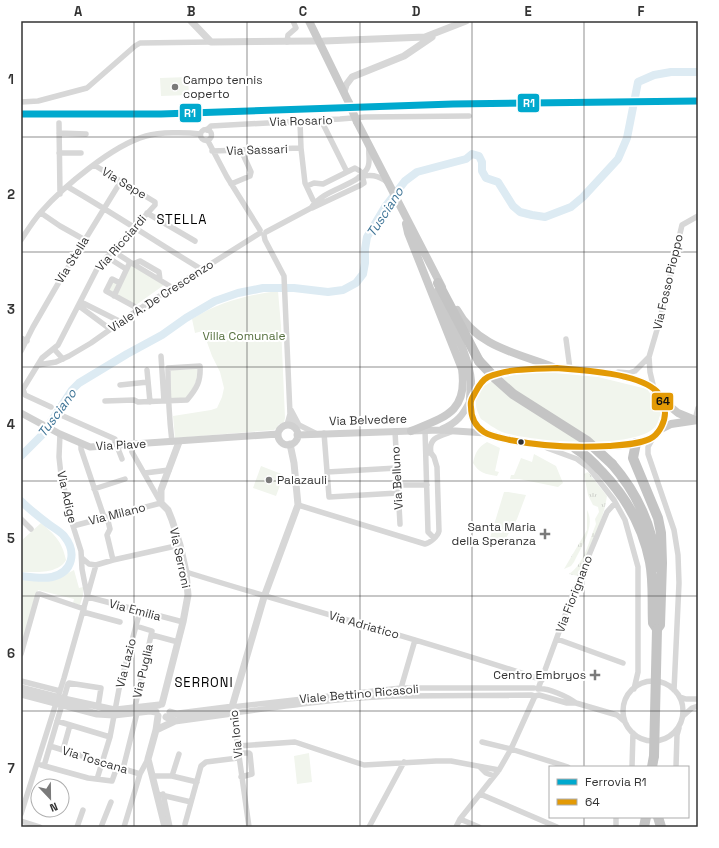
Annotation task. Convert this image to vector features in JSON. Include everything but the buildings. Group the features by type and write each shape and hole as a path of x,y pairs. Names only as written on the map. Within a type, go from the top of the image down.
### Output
{"highway":[{"path":"438,282 479,361 513,394 587,441 612,464 629,485 642,507 653,539 658,576 653,766"},
{"path":"636,443 633,458 656,511 661,533 662,569 660,625 657,628"},
{"path":"575,448 587,455 619,491 639,524 650,563 653,623 657,628"}],"main road":[{"path":"309,21 357,122 438,282 459,314 470,328 488,342 502,350 557,368"},
{"path":"403,211 408,233 462,369 463,382 457,406 451,413 439,420 411,431"},
{"path":"430,266 434,284 468,366 471,381 470,401 473,420 478,427 486,433"},
{"name":"Via Belvedere","path":"298,435 440,430 486,433 541,446 575,448 622,445 636,443 653,437 659,430 664,420 665,411 662,400 654,389 638,381 613,375 570,369 557,368 518,370 488,378 479,386 459,419 452,425 440,430"},
{"path":"662,400 678,413 696,420"},
{"name":"Via Piave","path":"22,416 90,447 176,442"},
{"path":"659,430 672,424 696,420"},
{"path":"291,426 298,435 295,441 287,444 282,442 278,434 280,428 291,426"},
{"path":"176,442 278,434"}],"street":[{"path":"192,21 211,42"},
{"path":"288,42 288,35 296,28 294,21"},
{"path":"324,41 416,39 435,34 466,21"},
{"path":"344,92 346,85 352,77 404,56 426,42 435,34"},
{"path":"21,102 38,101 87,88 140,43 314,41"},
{"name":"Via Rosario","path":"207,130 211,126 365,117 469,116"},
{"path":"321,120 347,172"},
{"path":"300,122 305,183 313,200"},
{"path":"59,123 60,194"},
{"path":"21,240 40,213 60,194 94,165 130,143 148,135 186,132 200,134 207,130 211,135 211,138 208,140"},
{"path":"60,133 86,134"},
{"path":"200,134 202,139 208,140"},
{"path":"208,140 212,151 231,184 263,232 265,240 284,276 291,426"},
{"name":"Viale A. De Crescenzo","path":"38,365 63,359 201,269 305,208 313,200 361,178 370,162 370,146"},
{"name":"Via Sassari","path":"212,151 301,148"},
{"path":"231,184 250,176 251,172 241,150"},
{"path":"59,153 81,153"},
{"name":"Via Sepe","path":"94,165 155,202"},
{"path":"306,186 314,183 323,184 355,168 360,171"},
{"path":"361,178 375,176 383,179 391,187"},
{"name":"Viale A. De Crescenzo","path":"263,232 361,185 364,183 361,178"},
{"name":"Via Stella","path":"21,351 24,340 121,181"},
{"path":"68,187 201,269"},
{"name":"Viale A. De Crescenzo","path":"311,208 316,201 330,192"},
{"name":"Via Ricciardi","path":"23,386 42,358 58,346 98,267 155,205 155,202"},
{"path":"40,213 85,240"},
{"path":"147,213 195,241"},
{"name":"Via Fosso Pioppo","path":"649,357 661,318 682,225 698,216"},
{"path":"113,251 173,288"},
{"path":"107,257 126,269"},
{"path":"114,296 126,269 131,263"},
{"path":"120,283 112,279 106,291 139,309"},
{"path":"80,304 121,322"},
{"path":"80,304 110,329"},
{"path":"566,339 570,369"},
{"path":"54,349 63,359"},
{"path":"161,356 166,401 176,442 169,470 161,490 161,503"},
{"path":"613,375 619,372 629,373 635,371 649,357"},
{"path":"649,357 650,372 654,389"},
{"path":"105,401 134,400 138,402 150,402 187,400 198,385 200,366 168,368 166,401"},
{"path":"147,370 150,402"},
{"path":"120,385 148,382"},
{"path":"23,386 25,395 51,407"},
{"path":"696,420 698,408"},
{"path":"290,411 302,428 321,433 329,497 398,493"},
{"path":"63,416 115,439 116,446 122,459"},
{"path":"425,430 428,453 428,532 434,538"},
{"name":"Via Belluno","path":"395,431 400,524"},
{"path":"428,453 431,442 434,439 439,435 454,431"},
{"name":"Via Adige","path":"58,433 61,475 82,558 82,569 88,597"},
{"path":"653,437 648,447 648,454 674,530 678,555 679,583 674,690"},
{"path":"81,444 81,449 94,489 110,529 107,535 113,560"},
{"path":"290,444 294,463 298,505 425,544 437,536 439,531 437,467 434,456 428,453"},
{"name":"Via Serroni","path":"131,445 132,452 161,503 168,510 180,545 186,572 188,595 183,622 162,712 148,759 152,776 160,794 165,827"},
{"path":"541,446 577,459 589,468 615,501 625,520 638,567 638,672 634,689"},
{"path":"327,472 397,468"},
{"path":"145,473 169,470"},
{"path":"94,489 125,479"},
{"path":"398,485 427,485"},
{"path":"427,496 438,495"},
{"name":"Via Fiorignano","path":"456,827 460,819 496,774 511,749 535,692 542,680 574,591 607,512 615,501"},
{"name":"Via Milano","path":"73,526 161,503"},
{"name":"Via Ionio","path":"249,827 232,710 264,597 298,505"},
{"path":"21,520 31,529"},
{"path":"82,558 89,564 96,565 180,545"},
{"path":"21,814 60,699 96,565"},
{"name":"Via Adriatico","path":"186,572 264,597 478,658 542,680"},
{"path":"21,654 38,594 120,622"},
{"name":"Via Emilia","path":"88,597 183,622"},
{"name":"Via Lazio","path":"97,779 110,737 140,610"},
{"path":"136,626 152,631 152,635 178,642"},
{"name":"Via Puglia","path":"124,769 152,635"},
{"path":"557,639 623,663"},
{"path":"401,688 415,640"},
{"path":"21,681 97,714 136,710 177,714 232,710"},
{"path":"606,712 612,712 619,709 634,689 640,685 653,681 665,684 674,690 680,697 683,706 683,716 677,736 676,766"},
{"path":"44,766 57,721 60,699 69,682 101,688 98,707"},
{"path":"21,688 115,712"},
{"name":"Viale Bettino Ricasoli","path":"232,710 401,688 535,692"},
{"path":"535,692 543,688 576,703 617,715 633,733 643,739 656,740 669,736 680,724"},
{"name":"Viale Bettino Ricasoli","path":"232,710 379,696 535,692"},
{"path":"21,694 60,699"},
{"path":"680,697 686,699 698,699"},
{"path":"626,700 624,713 626,724"},
{"path":"683,716 692,708 698,706"},
{"path":"156,730 175,721 232,710"},
{"path":"162,712 175,721"},
{"path":"57,721 110,737"},
{"path":"63,750 70,725"},
{"path":"632,766 633,733"},
{"path":"238,746 295,742 364,765 451,761 480,767 496,774"},
{"path":"482,742 511,749 565,766"},
{"name":"Via Toscana","path":"50,746 140,774"},
{"path":"185,824 201,766 206,762 249,753 252,774 241,777"},
{"path":"172,776 179,754"},
{"path":"124,827 140,774 148,759"},
{"path":"369,827 404,762"},
{"path":"37,764 88,778 112,781 117,767"},
{"path":"488,771 489,783"},
{"path":"152,776 172,776 197,782"},
{"path":"160,794 191,802"},
{"path":"160,794 170,827"},
{"path":"480,794 557,827"},
{"path":"101,827 111,802"},
{"path":"77,827 83,810"},
{"path":"460,819 479,827"},
{"path":"21,821 40,827"}],"green space":[{"name":"Campo tennis coperto","path":"188,77 189,95 161,96 160,78"},
{"path":"128,263 164,285 136,305 105,289 111,277 119,281"},
{"name":"Villa Comunale","path":"278,291 281,326 284,422 278,425 278,427 274,430 175,438 173,416 217,408 224,388 220,372 212,356 203,331 195,333 192,319 212,308 234,300"},
{"path":"198,369 195,384 187,398 171,399 171,370"},
{"path":"532,373 555,373 598,377 647,389 655,400 661,413 655,427 644,434 626,439 581,442 534,439 516,436 499,431 481,419 476,405 477,396 481,389 496,380 505,377"},
{"path":"487,442 500,448 495,471 499,472 497,476 489,475 483,472 473,463 477,451"},
{"path":"534,454 556,466 563,483 558,487 519,479 510,479 511,475 514,475 521,458 532,462"},
{"name":"Palazauli","path":"261,466 284,475 276,496 253,488"},
{"path":"588,472 607,496 599,527 578,576 569,574 579,564 582,558 596,524 595,519 599,512 598,507 593,505 588,495 584,474"},
{"path":"504,492 526,495 517,519 502,545 494,543 490,538"},
{"path":"587,510 590,523 584,543 571,566 564,569 587,530"},
{"path":"41,523 60,543 66,560 58,568 52,570 40,572 21,572 21,541"},
{"path":"74,570 79,588 83,587 83,595 80,605 73,603 74,599 38,590 21,649 21,580 48,579 61,576"},
{"path":"309,753 312,782 297,784 294,756"}],"waterway":[{"name":"Tusciano","path":"21,456 43,434 72,390 79,383 162,335 186,318 215,301 238,293 263,288 294,288 328,292 343,290 356,283 363,274 367,237 385,207 405,181 417,172 466,159 472,154 479,156 482,162 482,171 486,178 498,182 513,206 520,212 545,217 571,207 583,197 618,159 627,138 638,82 654,75 671,72 698,72"},
{"name":"Tusciano","path":"21,501 62,534 71,548 71,561 65,571 52,577 45,578 21,576"}],"rail line":[{"name":"R1","path":"21,114 161,114 453,104 698,101"}],"transit line":[{"name":"64","path":"557,368 607,373 621,376 634,379 654,389 661,396 665,410 665,416 660,429 656,435 649,439 626,445 584,447 547,446 490,435 481,430 474,421 471,401 479,386 486,378 513,370 557,368"}],"place":[{"name":"Campo tennis coperto","path":"175,87"},
{"name":"Palazauli","path":"269,480"},
{"name":"Santa Maria della Speranza","path":"545,534"},
{"name":"Centro Embryos","path":"595,675"}],"district":[{"name":"STELLA","path":"182,219"},
{"name":"SERRONI","path":"204,682"}]}
